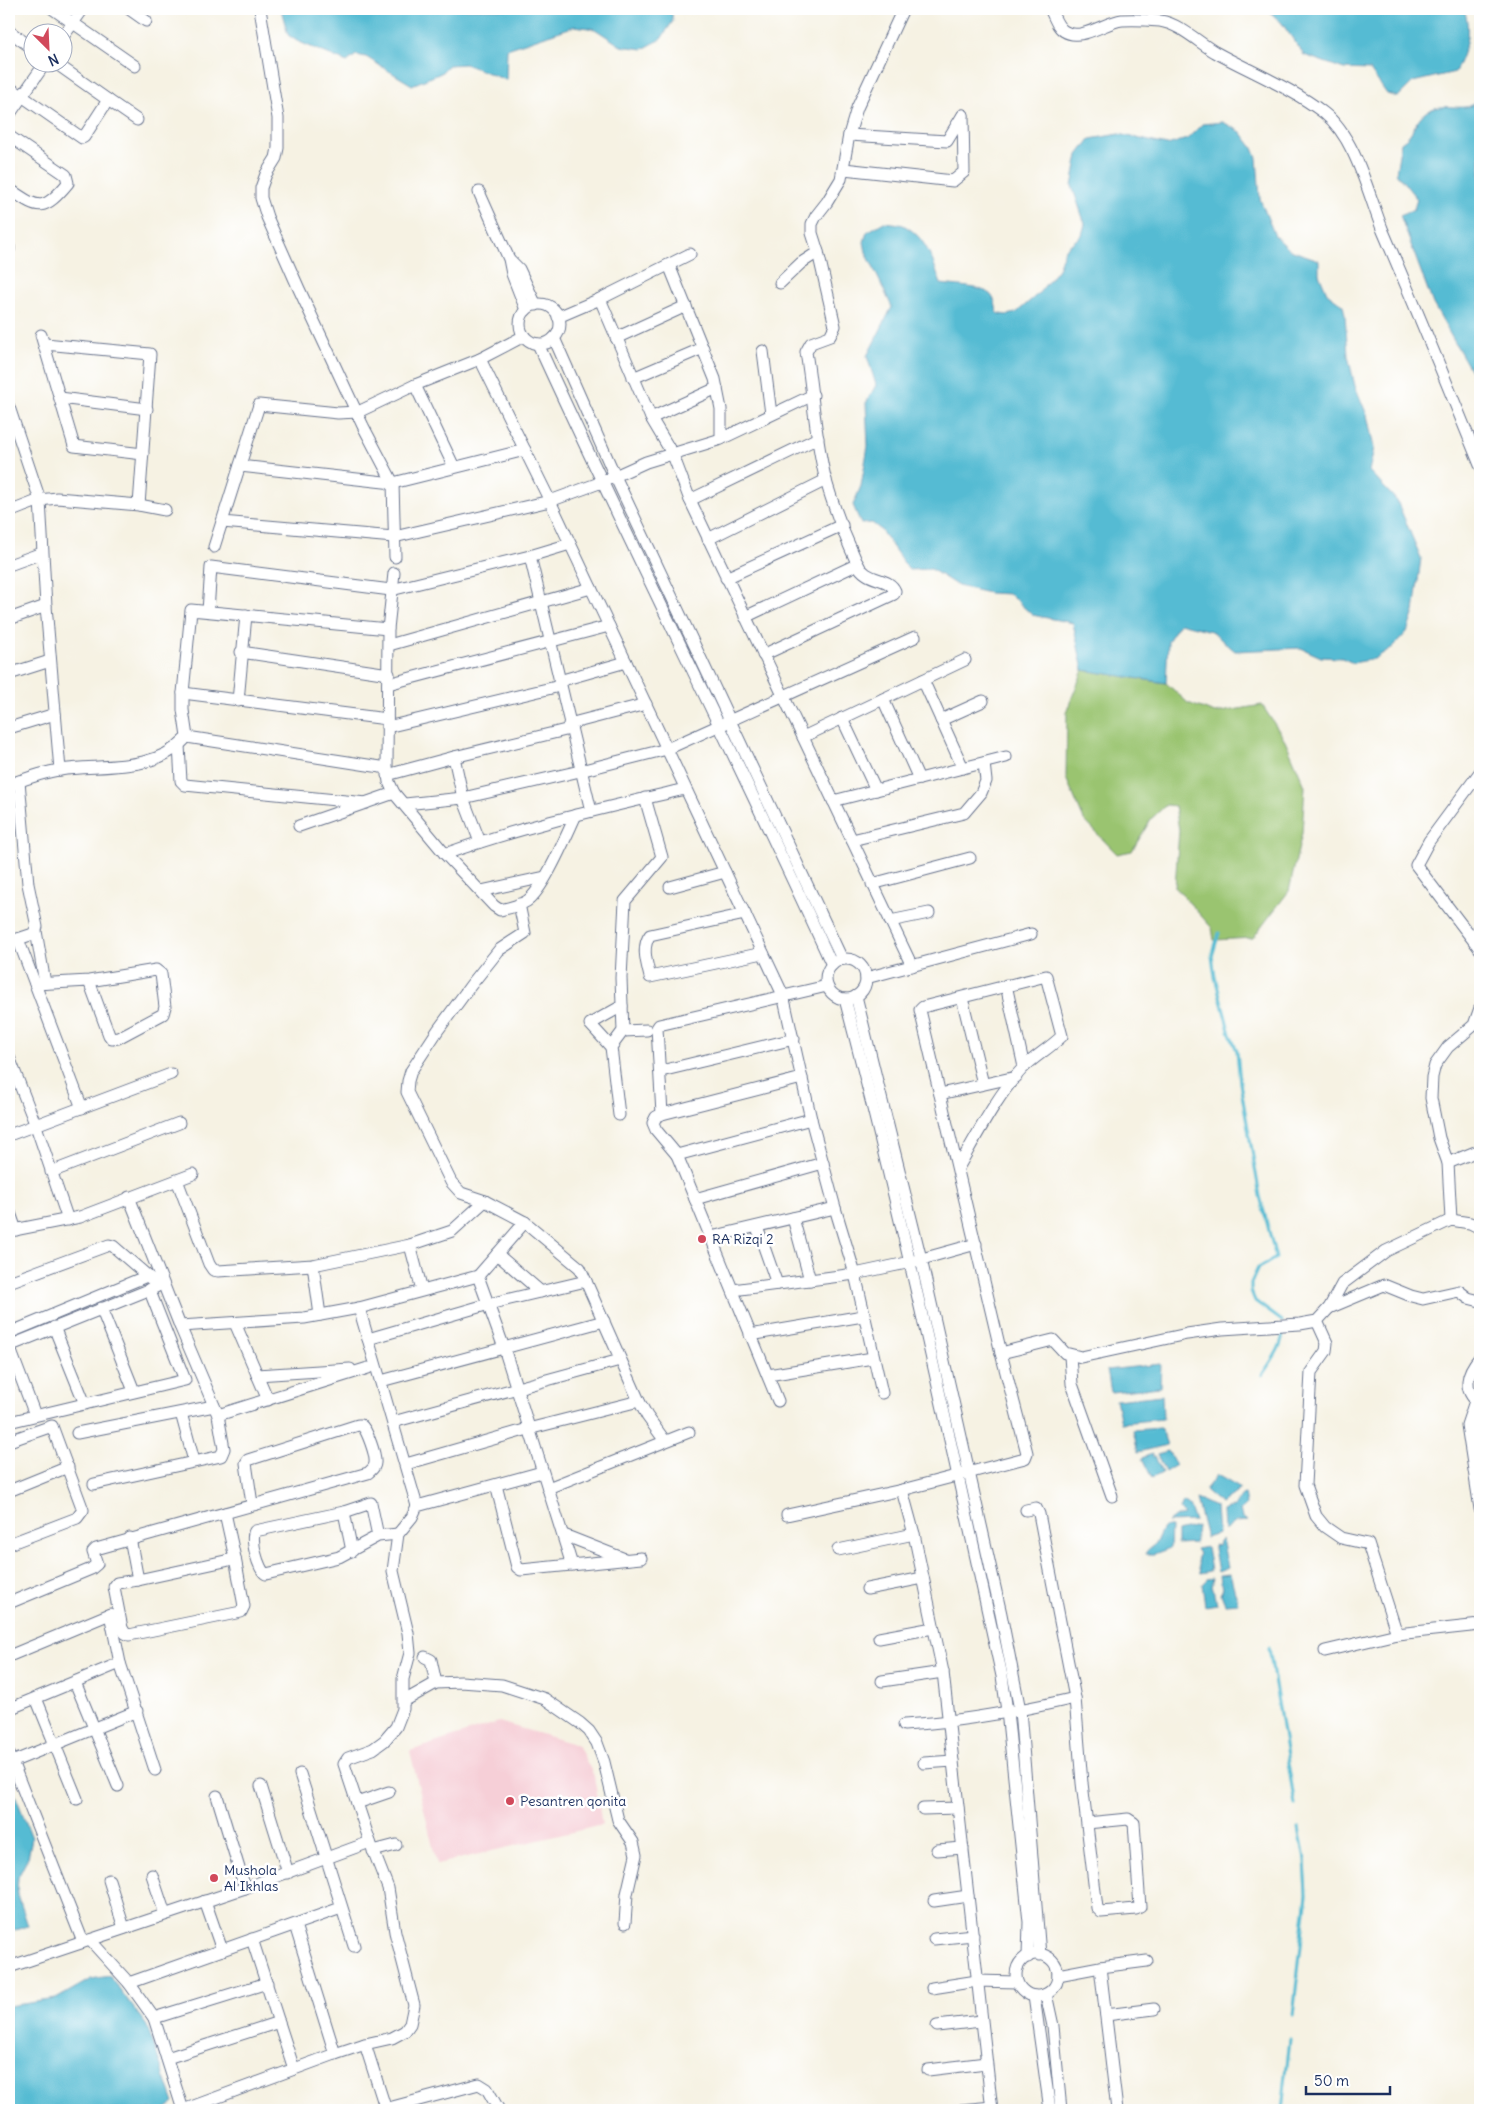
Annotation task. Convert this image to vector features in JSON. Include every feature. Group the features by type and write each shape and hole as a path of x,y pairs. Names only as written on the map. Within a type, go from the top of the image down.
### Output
{"street":[{"path":"53,9 135,66"},
{"path":"73,23 83,9"},
{"path":"129,9 146,21"},
{"path":"260,9 278,118 276,158 266,174 261,188 261,198 267,217 299,289 393,483 395,557"},
{"path":"763,655 894,594 895,589 890,584 865,574 858,564 842,525 826,480 806,352 808,346 830,336 835,326 812,233 812,224 836,189 844,168 849,135 858,108 903,9"},
{"path":"1050,9 1059,27 1065,32 1071,33 1085,32 1120,20 1161,21 1173,25 1201,44 1324,113 1334,123 1353,153 1381,227 1480,465"},
{"path":"9,31 22,41"},
{"path":"9,115 39,72"},
{"path":"68,72 137,120"},
{"path":"9,87 82,138 108,100"},
{"path":"844,168 953,181 964,172 963,115 947,140 849,135"},
{"path":"9,136 66,175 68,183 46,204 39,206 34,205 9,189"},
{"path":"479,192 509,259 512,274 531,308"},
{"path":"780,283 801,263 818,252"},
{"path":"558,317 600,299 690,254"},
{"path":"669,265 718,388 721,409 721,439"},
{"path":"600,299 651,418 673,455 690,500 726,578 912,966"},
{"path":"547,306 556,312 559,328 554,338 549,342 538,344 528,340 521,331 520,320 531,308 547,306"},
{"path":"616,338 686,306"},
{"path":"214,547 259,405 338,413 358,412 415,385 480,358 524,336"},
{"path":"554,338 615,476 731,721 838,962"},
{"path":"139,504 147,409 150,354 43,339 74,446 143,454"},
{"path":"538,344 602,482 720,726 838,962"},
{"path":"633,378 703,348"},
{"path":"762,351 771,414"},
{"path":"480,358 550,501 783,995 811,1119 855,1274 882,1393"},
{"path":"415,385 454,467"},
{"path":"651,418 718,388"},
{"path":"222,522 394,537 550,501 602,482 646,462 721,439 813,395"},
{"path":"60,398 147,409"},
{"path":"9,407 40,500 42,553 60,770"},
{"path":"690,500 818,438"},
{"path":"240,466 393,483 525,450"},
{"path":"708,539 826,480"},
{"path":"9,512 40,500 58,498 139,504 165,510"},
{"path":"726,578 842,525"},
{"path":"208,612 212,567 391,590 530,556 570,544"},
{"path":"9,565 42,553"},
{"path":"530,556 580,772 591,811"},
{"path":"745,618 858,564"},
{"path":"394,573 388,628 387,723 387,772 394,793 445,854 500,910 528,900 545,877 576,815"},
{"path":"389,645 591,588"},
{"path":"9,619 46,606"},
{"path":"366,803 185,785 181,781 183,693 190,611 388,628"},
{"path":"238,701 241,652 246,615"},
{"path":"241,652 388,679 550,642 609,626"},
{"path":"405,804 463,798 580,772 667,749 915,638"},
{"path":"803,737 965,660"},
{"path":"9,674 50,661"},
{"path":"183,693 387,723 559,684 626,662"},
{"path":"923,680 963,768"},
{"path":"883,699 919,779"},
{"path":"941,720 983,701"},
{"path":"40,984 36,931 14,783 60,770 119,766 141,762 157,757 183,741 387,772 570,727 646,704"},
{"path":"9,728 55,714"},
{"path":"842,718 876,790"},
{"path":"454,757 463,798 480,842"},
{"path":"833,801 1006,757"},
{"path":"852,840 964,813 981,793 986,781 984,763"},
{"path":"1480,772 1429,841 1416,865 1480,948"},
{"path":"445,854 480,842 576,815 685,789"},
{"path":"299,826 394,793"},
{"path":"611,1048 623,1031 620,978 625,901 662,858 645,798"},
{"path":"872,884 970,858"},
{"path":"670,887 725,872"},
{"path":"481,891 545,877"},
{"path":"518,904 525,933 499,950 478,976 438,1030 411,1071 407,1092 451,1182 461,1194 486,1201 525,1222 580,1268 639,1401 665,1441"},
{"path":"890,921 929,913"},
{"path":"745,914 650,935 646,940 646,960 650,977 763,953"},
{"path":"1480,928 1476,934 1480,948"},
{"path":"36,931 13,941 40,984 82,1108"},
{"path":"866,978 1032,934"},
{"path":"854,960 859,963 865,972 864,989 850,998 834,995 827,986 827,974 838,962 854,960"},
{"path":"40,984 89,981 156,970 161,974 165,1010 159,1017 118,1038 112,1039 108,1035 89,981"},
{"path":"787,1515 902,1490 963,1473 1019,1462 1025,1458 1027,1453 1001,1353 920,1010 923,1007 1046,976 1062,1034 1060,1039 1024,1067 1016,1077 958,1168"},
{"path":"1006,985 1024,1067"},
{"path":"662,1114 657,1028 659,1025 827,986"},
{"path":"850,998 916,1260 963,1473 1002,1676 1008,1711 1034,1956"},
{"path":"962,998 982,1084"},
{"path":"619,1115 611,1048 590,1024 622,1006"},
{"path":"1451,1220 1448,1163 1430,1098 1432,1076 1435,1065 1448,1047 1474,1025 1480,1008"},
{"path":"623,1031 647,1030"},
{"path":"661,1071 794,1039"},
{"path":"9,1057 36,1126 68,1220"},
{"path":"9,1135 170,1074"},
{"path":"940,1094 1016,1077"},
{"path":"778,1402 677,1154 654,1127 654,1120 662,1114 802,1078"},
{"path":"677,1154 811,1119"},
{"path":"52,1172 179,1123"},
{"path":"1448,1163 1480,1150"},
{"path":"695,1199 823,1163"},
{"path":"9,1210 13,1230 68,1220 193,1174"},
{"path":"176,1180 213,1270 313,1265 410,1245 452,1230 486,1201"},
{"path":"9,1422 185,1378 129,1197"},
{"path":"711,1237 835,1208"},
{"path":"793,1218 810,1280"},
{"path":"1001,1353 1053,1340 1065,1353 1070,1356 1081,1357 1196,1333 1317,1321 1329,1308 1342,1284 1386,1251 1451,1220 1470,1223 1480,1228"},
{"path":"180,1326 320,1315 359,1308 478,1276 525,1222"},
{"path":"757,1226 777,1284"},
{"path":"733,1290 855,1274 976,1244"},
{"path":"410,1245 422,1290"},
{"path":"9,1282 113,1246 157,1286 180,1326 216,1411 224,1453 221,1456 94,1484"},
{"path":"497,1254 541,1292"},
{"path":"313,1265 320,1315"},
{"path":"9,1333 146,1276"},
{"path":"478,1276 504,1348 572,1565"},
{"path":"368,1339 489,1304 586,1281"},
{"path":"1329,1308 1384,1285 1423,1299 1459,1291 1468,1298 1480,1300"},
{"path":"34,1415 9,1346 157,1286"},
{"path":"102,1308 134,1391"},
{"path":"137,1710 55,1744 10,1758 87,1941 129,1983 154,2018 183,2110 210,2106 294,2069 365,2044 392,2038 405,2031 410,2024 414,2005 395,1932 388,1888 371,1846 344,1761 373,1749 384,1741 396,1727 404,1701 403,1679 410,1653 408,1633 392,1571 398,1534 412,1517 417,1506 381,1381 372,1367 368,1339 359,1308"},
{"path":"750,1335 863,1316"},
{"path":"381,1381 604,1321"},
{"path":"1317,1321 1327,1342 1326,1351 1311,1372 1305,1485 1316,1516 1325,1527 1341,1538 1368,1544 1396,1634"},
{"path":"235,1323 268,1400"},
{"path":"54,1327 85,1404"},
{"path":"1070,1356 1072,1384 1112,1496"},
{"path":"1480,1357 1467,1380 1468,1388 1478,1402 1467,1424 1480,1508"},
{"path":"768,1375 873,1358"},
{"path":"393,1422 620,1360"},
{"path":"257,1375 372,1367"},
{"path":"77,1433 181,1413 216,1411 268,1400 372,1367"},
{"path":"406,1464 528,1429 639,1401"},
{"path":"181,1413 194,1461"},
{"path":"9,1603 91,1569 97,1564 93,1552 96,1549 368,1473 372,1470 375,1462 366,1429 358,1425 248,1460 246,1463 252,1504"},
{"path":"9,1441 52,1426 83,1510 76,1518 9,1544"},
{"path":"548,1488 689,1432"},
{"path":"9,1491 68,1467"},
{"path":"417,1506 542,1472"},
{"path":"963,1473 1001,1614 1020,1710 1034,1956"},
{"path":"496,1485 517,1567 521,1570 641,1558"},
{"path":"902,1490 914,1534 943,1672 992,2108 961,2110"},
{"path":"378,1536 371,1503 344,1512 255,1531 253,1537 260,1569 266,1574 339,1558 378,1536 398,1534"},
{"path":"1026,1510 1036,1508 1039,1514 1075,1698 1087,1823 1098,1911 1136,1909 1140,1907 1134,1823 1128,1819 1087,1823"},
{"path":"344,1512 352,1551"},
{"path":"225,1513 235,1558 244,1606 241,1612 129,1635 125,1633 122,1628 114,1587 117,1583 235,1558"},
{"path":"838,1550 914,1534"},
{"path":"564,1535 628,1560"},
{"path":"130,1538 138,1580"},
{"path":"867,1589 923,1578"},
{"path":"9,1656 110,1614 120,1663 137,1710 155,1770"},
{"path":"1325,1651 1396,1634 1480,1625"},
{"path":"878,1638 933,1628"},
{"path":"425,1657 431,1660 436,1683"},
{"path":"9,1709 120,1663"},
{"path":"882,1681 943,1672"},
{"path":"75,1682 118,1786"},
{"path":"404,1701 436,1683 461,1682 502,1685 530,1693 557,1706 589,1731 604,1762 618,1820 633,1842 636,1855 627,1894 625,1923"},
{"path":"36,1698 77,1799"},
{"path":"904,1725 948,1723 1075,1698"},
{"path":"924,1764 953,1761"},
{"path":"300,1774 340,1908 354,1946"},
{"path":"261,1786 288,1873"},
{"path":"357,1803 389,1792"},
{"path":"217,1796 245,1888"},
{"path":"923,1809 958,1808"},
{"path":"9,1967 326,1859 371,1846 396,1845"},
{"path":"937,1850 963,1848"},
{"path":"152,1875 164,1914"},
{"path":"109,1880 124,1928"},
{"path":"934,1901 968,1896"},
{"path":"206,1901 222,1950"},
{"path":"129,1983 340,1908"},
{"path":"295,1925 335,2054"},
{"path":"934,1939 973,1935"},
{"path":"252,1939 294,2069"},
{"path":"1034,1956 1050,1960 1054,1964 1058,1975 1055,1986 1040,1995 1024,1991 1017,1982 1019,1965 1034,1956"},
{"path":"1058,1975 1147,1961"},
{"path":"1100,1967 1118,2110"},
{"path":"932,1988 977,1981 1017,1982"},
{"path":"154,2018 267,1983"},
{"path":"1040,1995 1050,2110"},
{"path":"1040,1995 1053,2026 1061,2110"},
{"path":"1106,2015 1154,2009"},
{"path":"937,2026 981,2021"},
{"path":"167,2058 279,2022"},
{"path":"365,2044 385,2110 478,2084 488,2090 499,2110"},
{"path":"928,2070 986,2063"}],"shaded area":[{"name":"Pesantren qonita","path":"499,1722 578,1745 594,1776 602,1825 437,1864 410,1751"}],"green space":[{"path":"1083,670 1166,683 1188,703 1215,713 1262,705 1285,740 1305,786 1302,833 1289,891 1253,938 1214,940 1212,928 1175,887 1179,830 1175,806 1166,805 1151,819 1132,851 1117,854 1084,820 1066,778 1067,710"}],"water":[{"path":"281,9 671,9 673,21 661,39 643,49 621,46 595,29 575,26 507,49 506,80 465,64 449,65 441,73 412,85 366,57 356,55 347,62 297,41 288,35"},
{"path":"1266,9 1464,9 1467,25 1466,41 1462,57 1455,72 1413,82 1398,97 1387,94 1370,70 1344,69 1304,55 1281,22"},
{"path":"1480,100 1480,387 1433,304 1400,215 1414,209 1417,199 1396,173 1401,142 1409,135 1426,112 1438,107 1471,106"},
{"path":"1223,122 1241,132 1253,148 1257,158 1260,199 1275,236 1290,250 1319,260 1319,274 1327,293 1343,305 1348,356 1355,386 1367,415 1374,448 1369,471 1397,501 1421,558 1414,612 1407,632 1393,647 1374,659 1353,663 1342,658 1321,657 1301,648 1235,651 1211,631 1180,623 1168,641 1166,683 1083,670 1073,623 1032,615 1010,594 989,593 958,586 931,569 909,570 880,529 872,523 861,524 853,505 861,486 868,446 866,403 876,385 867,356 892,307 866,252 864,242 867,232 884,222 903,225 918,236 923,243 932,259 941,284 986,291 993,298 997,313 1006,315 1016,313 1039,293 1058,269 1065,249 1082,235 1085,224 1072,186 1078,155 1090,139 1119,134 1167,145 1187,139 1202,124"},
{"path":"1161,1364 1160,1387 1111,1392 1107,1370"},
{"path":"1162,1395 1163,1419 1121,1423 1116,1400"},
{"path":"1161,1428 1167,1445 1138,1452 1133,1430"},
{"path":"1168,1451 1176,1465 1165,1472 1157,1454"},
{"path":"1152,1454 1153,1457 1155,1456 1162,1473 1152,1478 1142,1458"},
{"path":"1217,1475 1241,1489 1221,1504 1205,1490"},
{"path":"1244,1494 1246,1505 1240,1510 1242,1517 1247,1521 1236,1522 1224,1531 1223,1511 1233,1506"},
{"path":"1196,1499 1216,1507 1218,1534 1206,1538"},
{"path":"1183,1502 1189,1506 1195,1521 1168,1522 1175,1517 1184,1515 1180,1510"},
{"path":"1197,1526 1195,1543 1177,1544 1177,1531"},
{"path":"1164,1527 1171,1527 1170,1548 1154,1554 1145,1554 1155,1544"},
{"path":"1222,1539 1228,1568 1218,1572 1214,1545 1218,1546 1219,1541"},
{"path":"1207,1547 1211,1571 1200,1573 1197,1557 1199,1554 1196,1549"},
{"path":"1230,1574 1238,1603 1225,1604 1221,1594 1223,1587 1219,1575"},
{"path":"1213,1578 1211,1587 1217,1604 1205,1606 1202,1584 1207,1579"},
{"path":"9,1779 32,1838 28,1858 18,1877 17,1892 28,1926 9,1932"},
{"path":"110,1976 147,2026 174,2103 164,2110 9,2110 9,2006 56,1999 91,1979"}],"waterway":[{"path":"1219,933 1212,956 1215,977 1230,1034 1237,1051 1240,1083 1260,1196 1276,1258 1258,1268 1251,1283 1251,1291 1255,1301 1282,1321"},
{"path":"1262,1375 1279,1347 1282,1340 1283,1327"},
{"path":"1269,1648 1295,1805"},
{"path":"1293,2015 1307,1894 1305,1860 1299,1828"},
{"path":"1282,2110 1290,2039"}],"place":[{"name":"RA Rizqi 2","path":"702,1239"},
{"name":"Pesantren qonita","path":"510,1801"},
{"name":"Mushola Al Ikhlas","path":"214,1878"}]}
